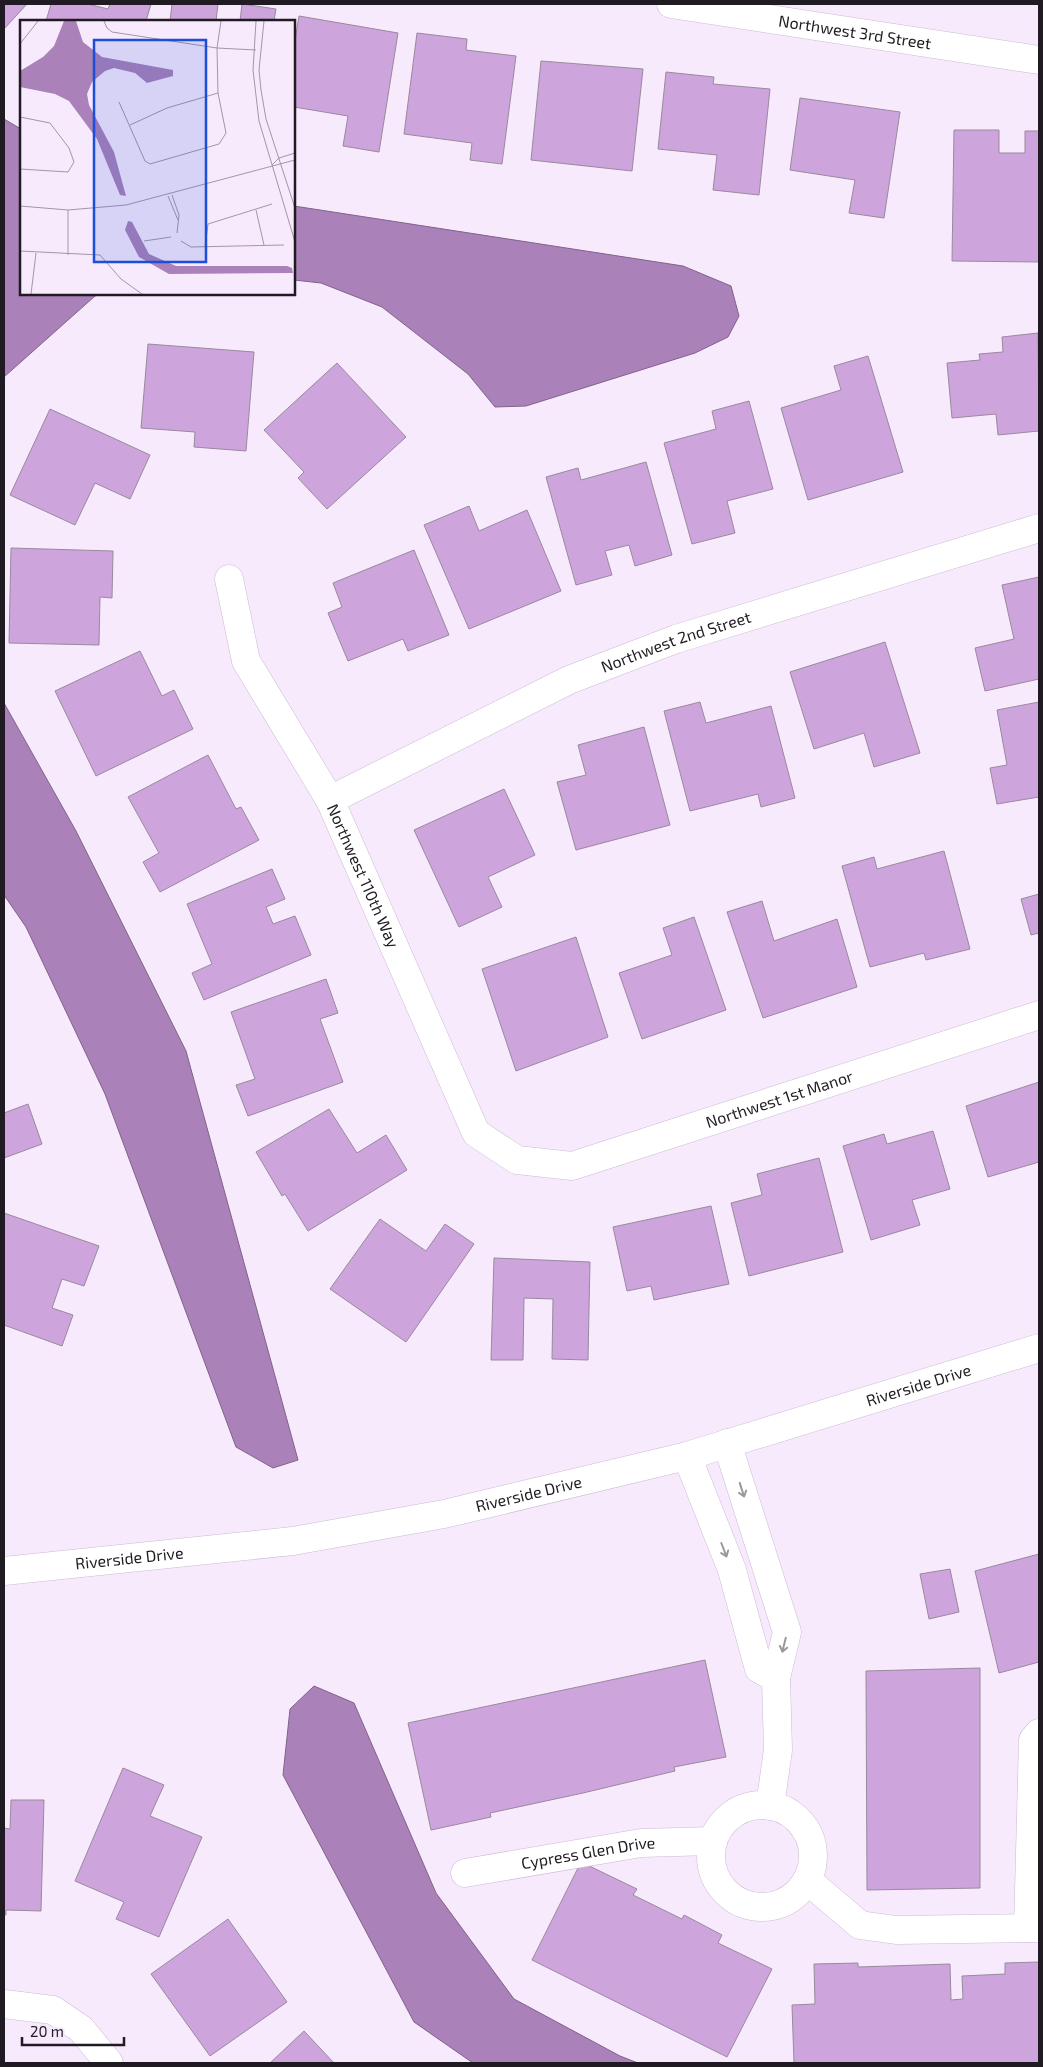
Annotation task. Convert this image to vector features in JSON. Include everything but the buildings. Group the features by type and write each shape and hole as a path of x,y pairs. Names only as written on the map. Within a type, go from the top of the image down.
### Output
{"street":[{"name":"Northwest 3rd Street","path":"671,4 1039,60"},
{"name":"Northwest 2nd Street","path":"330,800 570,680 676,639 1039,528"},
{"name":"Northwest 110th Way","path":"229,578 246,661 330,800 476,1133 517,1160"},
{"name":"Northwest 1st Manor","path":"517,1160 572,1166 1039,1015"},
{"name":"Riverside Drive","path":"4,1571 293,1542 444,1514 687,1456 1039,1348"},
{"path":"727,1443 787,1632 776,1678 778,1750 770,1806"},
{"path":"687,1456 732,1570 759,1669 776,1678"},
{"path":"807,1880 860,1925 896,1930 1034,1928 1033,1740 1039,1733"},
{"path":"755,1806 770,1806 785,1811 798,1821 807,1833 812,1848 812,1864 807,1880 797,1893 783,1903 767,1908 750,1906 734,1900 722,1889 713,1874 710,1857 713,1840 719,1828 735,1813 755,1806"},
{"name":"Cypress Glen Drive","path":"465,1873 641,1843 713,1840"},
{"path":"4,2004 53,2010 81,2029 109,2063"}],"shaded area":[{"path":"4,119 20,128 20,295 98,295 95,296 4,377"},
{"path":"295,206 683,266 731,286 739,316 728,337 695,353 526,406 495,407 468,374 382,307 321,283 295,280"},
{"path":"4,703 76,831 186,1051 298,1460 273,1468 236,1447 105,1094 26,927 4,895"},
{"path":"314,1686 354,1703 436,1893 514,1999 620,2056 638,2063 473,2063 414,2022 283,1775 290,1709"}]}
